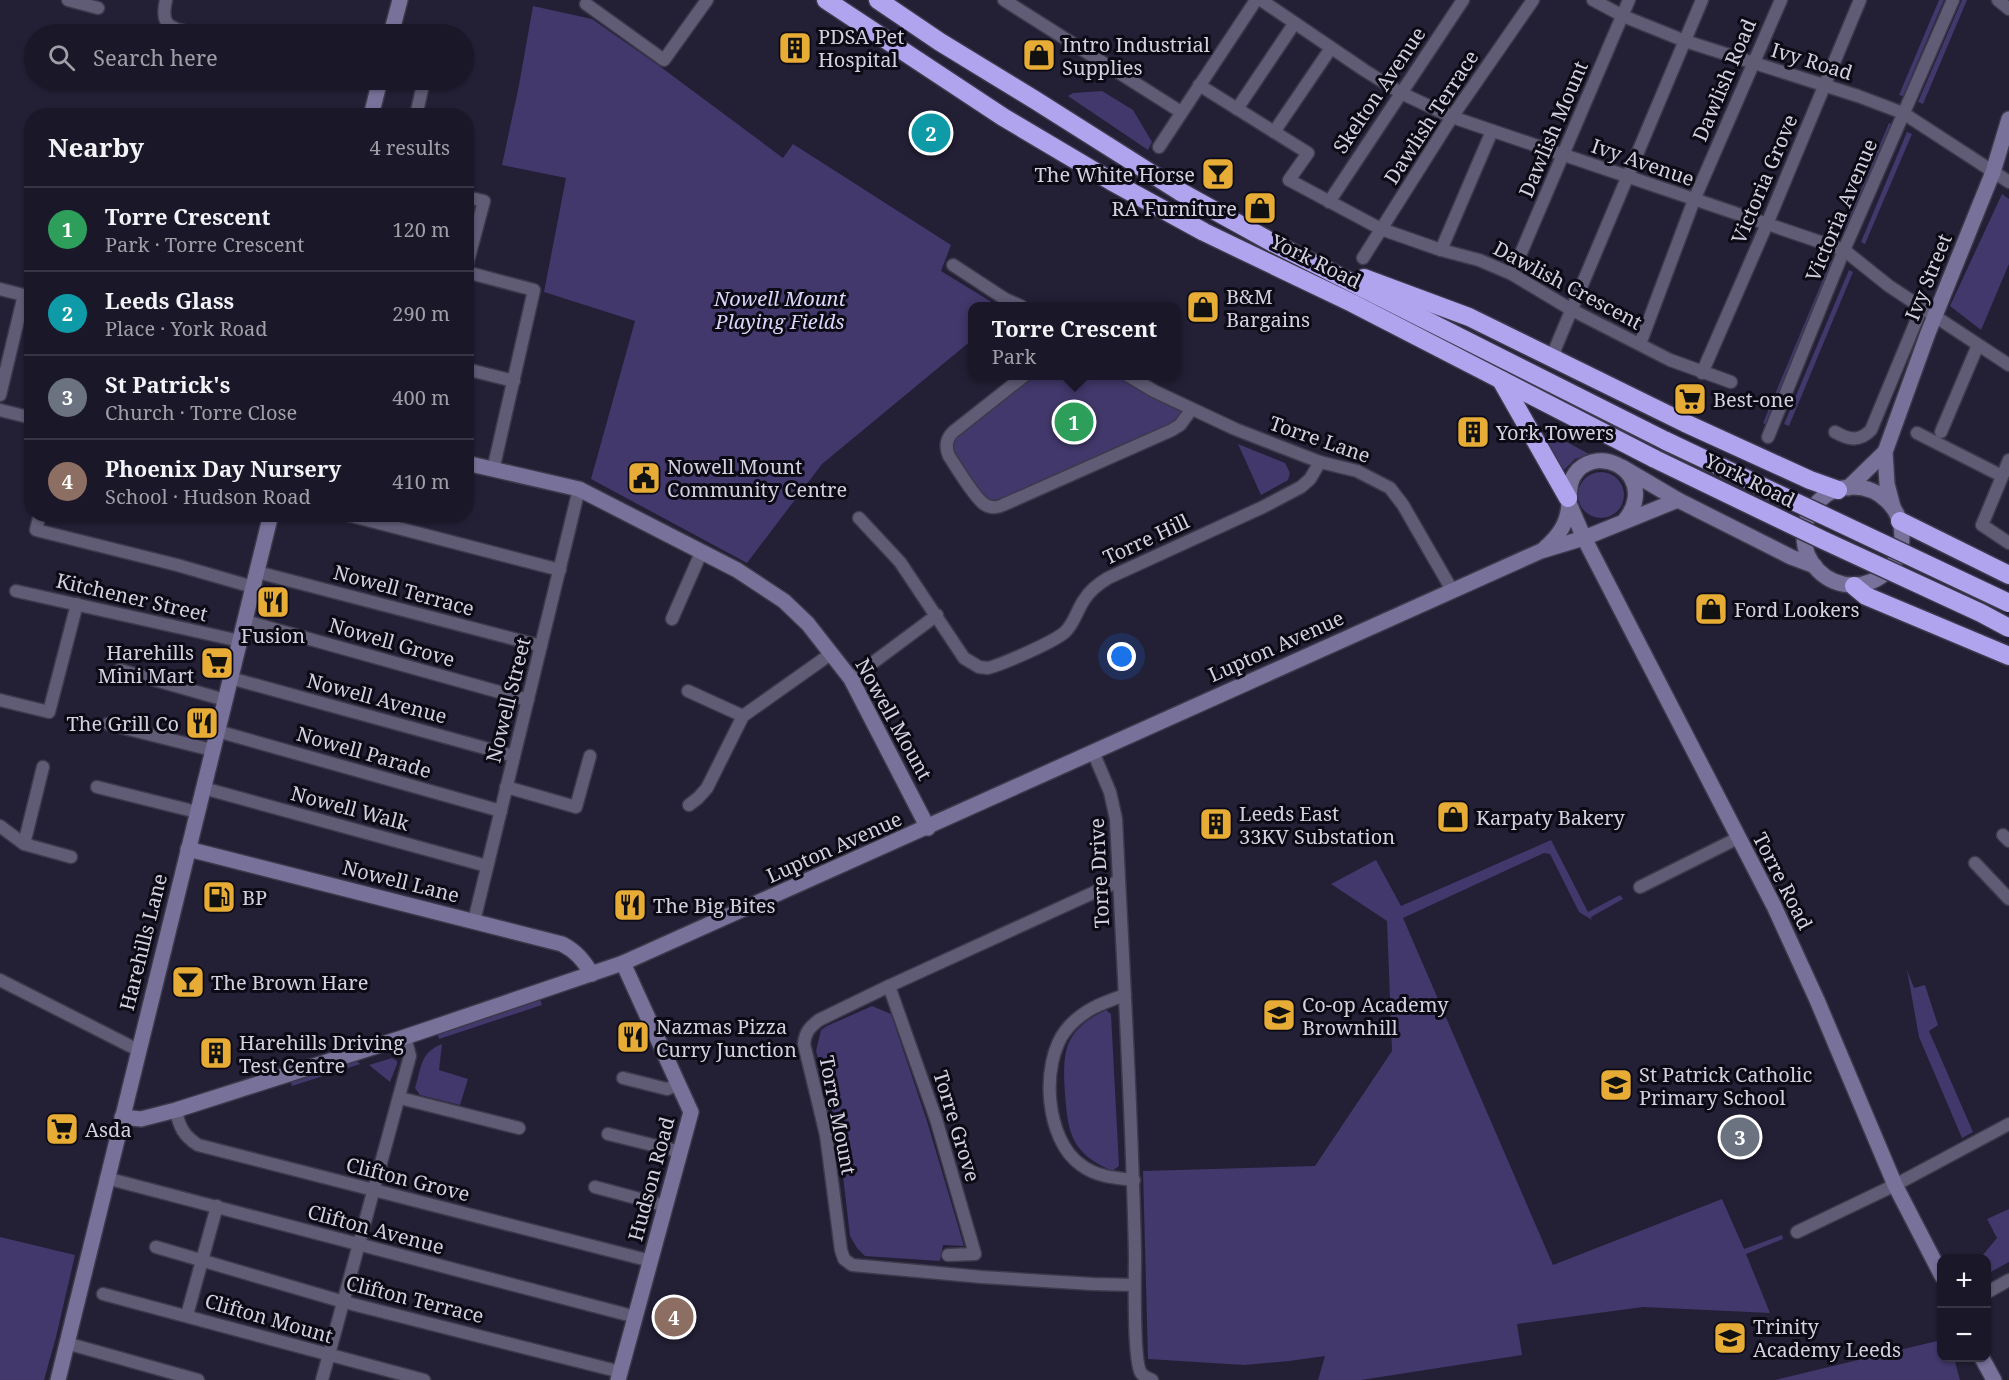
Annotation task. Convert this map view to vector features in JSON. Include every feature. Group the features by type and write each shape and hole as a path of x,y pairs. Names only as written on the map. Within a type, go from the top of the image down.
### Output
{"highway":[{"name":"York Road","path":"826,0 1002,117 1204,232 1352,303 1655,459 2009,628"},
{"name":"York Road","path":"878,0 940,42 1179,191 1275,244 1666,441 2009,603"},
{"path":"1275,244 1469,317 1684,423 1809,480 1843,489"},
{"path":"1500,378 1570,504"},
{"path":"1896,514 2009,575"},
{"path":"1854,586 1866,596 2009,656"}],"street":[{"path":"68,0 98,8"},
{"path":"394,24 400,0"},
{"path":"586,4 664,60 707,0"},
{"path":"1004,0 1181,112"},
{"path":"1159,147 1256,0"},
{"name":"Ivy Avenue","path":"1261,0 1401,93 1452,117 1844,250 1889,286 2009,365"},
{"name":"Skelton Avenue","path":"1329,202 1463,0"},
{"name":"Dawlish Terrace","path":"1363,258 1452,117 1533,0"},
{"name":"Ivy Road","path":"1593,0 1623,16 1685,41 1824,85 1903,113 2009,182"},
{"name":"Dawlish Mount","path":"1512,274 1629,0"},
{"path":"1556,360 1555,349 1702,0"},
{"name":"Dawlish Road","path":"1640,344 1694,200 1781,0"},
{"name":"Victoria Grove","path":"1702,373 1860,0"},
{"name":"Victoria Avenue","path":"1768,437 1844,250 1953,0"},
{"path":"1998,0 2009,9"},
{"path":"165,6 165,21 168,24"},
{"path":"1237,109 1294,24"},
{"path":"1199,85 1274,132 1331,48"},
{"path":"372,108 375,90"},
{"path":"418,108 422,90"},
{"name":"Ivy Street","path":"1835,432 1855,440 1864,437 1870,430 1994,172 2009,119"},
{"path":"1440,250 1492,131"},
{"name":"Dawlish Crescent","path":"1274,132 1308,153 1289,180 1329,202 1381,229 1440,250 1479,260 1512,274 1572,310 1670,360 1731,382"},
{"path":"474,199 483,201 474,238"},
{"path":"952,265 1012,302"},
{"path":"474,272 534,290 493,470"},
{"path":"0,289 24,295"},
{"path":"0,395 24,310"},
{"name":"Ivy Street","path":"1896,514 1887,484 1885,452 1928,311"},
{"path":"1941,432 1978,345"},
{"path":"474,371 514,381"},
{"path":"1018,380 953,432 947,441 949,456 978,498 987,506 1003,505 1172,430 1180,425 1191,410"},
{"name":"Torre Lane","path":"1137,380 1191,410 1320,462 1358,471 1390,488 1403,505 1452,590"},
{"path":"0,410 24,416"},
{"path":"1917,433 2002,476"},
{"name":"Ivy Street","path":"1843,489 1885,452"},
{"path":"2009,460 1982,525 2009,543"},
{"name":"Lupton Avenue","path":"1541,551 1555,539 1564,527 1570,504 1569,487 1573,477 1580,469 1588,464 1605,461 1622,467"},
{"name":"Torre Hill","path":"859,518 900,562 964,658 971,664 988,668 1054,640 1065,633 1084,600 1094,588 1108,578 1263,507 1300,487 1310,478 1320,462"},
{"name":"Nowell Mount","path":"474,465 579,489 737,570 784,601 808,624 851,679 928,828"},
{"path":"1622,467 1678,500 1777,550 1815,566 1836,582 1854,586 1870,582 1890,568 1897,558 1902,534 1896,514 1882,496 1868,489 1843,489"},
{"path":"1622,467 1632,479 1635,490 1632,510 1625,520"},
{"name":"Nowell Street","path":"474,921 579,489"},
{"name":"York Road","path":"1815,566 1809,556 1804,535 1807,520 1814,506 1826,496 1843,489"},
{"name":"Lupton Avenue","path":"122,1117 141,1119 176,1110 405,1037 623,963 928,828 1452,590 1541,551 1584,538 1678,500"},
{"path":"1570,504 1582,522 1589,526 1611,527"},
{"name":"Torre Road","path":"1570,504 1584,538 1774,906 1817,1000 1895,1185 1937,1268"},
{"path":"38,522 36,530 177,565 253,587"},
{"name":"Harehills Lane","path":"57,1380 269,522"},
{"path":"375,522 560,570"},
{"name":"York Road","path":"1777,550 1804,535"},
{"path":"672,619 701,553"},
{"name":"Nowell Terrace","path":"257,572 541,646"},
{"name":"Kitchener Street","path":"16,591 240,641"},
{"path":"0,700 49,712 77,604"},
{"path":"851,679 937,615"},
{"name":"Nowell Grove","path":"245,621 528,700"},
{"path":"689,805 707,788 743,716 832,653"},
{"path":"120,670 225,700"},
{"name":"Nowell Avenue","path":"230,678 514,756"},
{"path":"688,691 743,716"},
{"path":"108,724 212,750"},
{"name":"Nowell Parade","path":"217,731 501,810"},
{"name":"Torre Drive","path":"1093,752 1114,805 1134,1180 1134,1285 1138,1359 1141,1372 1146,1378 1152,1380"},
{"path":"506,787 576,807 590,756"},
{"path":"24,844 43,767"},
{"path":"97,787 197,812"},
{"name":"Nowell Walk","path":"203,788 487,866"},
{"path":"0,826 24,844 71,857"},
{"path":"1641,887 1738,838"},
{"name":"Nowell Lane","path":"188,849 562,944 574,950 592,974"},
{"path":"1975,863 2009,899"},
{"name":"Torre Mount","path":"1119,881 819,1020 810,1027 805,1035 806,1057 826,1136 840,1250 844,1259 859,1267 1134,1285"},
{"name":"Hudson Road","path":"620,1376 691,1112 623,963"},
{"path":"0,980 138,1050"},
{"name":"Torre Grove","path":"889,986 936,1119 975,1254 948,1256"},
{"path":"1125,995 1094,1006 1067,1028 1053,1056 1050,1079 1051,1102 1059,1136 1067,1151 1079,1164 1094,1173 1111,1178 1134,1180"},
{"path":"322,1380 400,1098 410,1056 405,1037"},
{"path":"623,1078 667,1089 678,1084"},
{"path":"400,1098 519,1128"},
{"name":"Clifton Grove","path":"176,1110 179,1126 187,1138 198,1145 651,1261"},
{"path":"1797,1232 1895,1185 2009,1124"},
{"path":"608,1134 681,1152"},
{"name":"Clifton Avenue","path":"106,1178 636,1317"},
{"path":"595,1187 666,1206"},
{"path":"187,1315 217,1206"},
{"name":"Clifton Terrace","path":"156,1247 345,1302 620,1376"},
{"path":"1991,1290 2009,1280"},
{"name":"Clifton Mount","path":"103,1294 424,1380"},
{"path":"66,1343 198,1380"},
{"path":"1984,1362 1994,1380"}],"green space":[{"path":"1939,0 1944,0 1903,96 1899,95"},
{"path":"1962,0 1967,0 1923,104 1918,102"},
{"name":"Nowell Mount Playing Fields","path":"533,6 592,19 783,158 793,144 951,245 941,271 991,302 968,302 968,343 822,464 747,563 591,479 635,321 544,292 566,178 502,165"},
{"path":"1102,91 1133,110 1152,142 1148,150 1068,96 1073,93"},
{"path":"1889,123 1893,125 1849,231 1844,229"},
{"path":"1907,132 1912,134 1865,244 1861,242"},
{"path":"2002,194 2009,199 2009,264 1981,330 1950,306"},
{"path":"1831,260 1835,262 1767,425 1763,423"},
{"path":"1849,270 1853,272 1789,426 1784,424"},
{"path":"1020,380 1136,380 1191,410 1180,425 987,506 946,446"},
{"path":"1531,421 1589,454 1575,459 1563,471 1541,443 1547,440 1549,434 1542,430 1536,434"},
{"path":"1238,444 1285,463 1290,473 1288,480 1261,495"},
{"path":"1601,472 1617,479 1624,495 1617,511 1601,518 1585,511 1578,495 1585,479"},
{"path":"1551,840 1588,912 1620,895 1623,899 1591,917 1592,920 1579,912 1550,854 1544,853 1403,918 1553,1265 1722,1199 1744,1249 1782,1235 1783,1239 1746,1254 1770,1313 1643,1307 1517,1324 1522,1355 1361,1380 1318,1380 1325,1356 1244,1365 1148,1359 1143,1171 1315,1166 1392,1051 1387,921 1331,884 1376,860 1401,906"},
{"path":"1907,970 1914,988 1925,985 1938,1025 1929,1031 1973,1132 1962,1138 1919,1037"},
{"path":"540,999 542,1005 439,1039 437,1033"},
{"path":"872,1006 891,1014 927,1121 964,1246 943,1245 940,1261 865,1256 850,1236 838,1133 816,1051 821,1030"},
{"path":"1106,1010 1111,1014 1119,1166 1112,1171 1088,1157 1075,1141 1068,1121 1064,1079 1066,1054 1074,1034 1081,1026"},
{"path":"442,1044 439,1070 468,1079 460,1105 420,1095 415,1088 426,1056"},
{"path":"392,1058 397,1061 397,1064 390,1082 369,1065"},
{"path":"355,1059 360,1064 292,1086 294,1078"},
{"path":"2009,1209 2009,1262 1991,1272 1991,1254 1984,1254 1997,1238 1987,1219"},
{"path":"0,1237 75,1255 44,1380 0,1380"},
{"path":"1937,1341 1937,1362 1955,1362 1960,1380 1775,1380"}],"place":[{"name":"PDSA Pet Hospital","path":"795,48"},
{"name":"Intro Industrial Supplies","path":"1039,55"},
{"name":"Leeds Glass","path":"931,133"},
{"name":"The White Horse","path":"1218,174"},
{"name":"RA Furniture","path":"1260,208"},
{"name":"B&M Bargains","path":"1203,307"},
{"name":"Best-one","path":"1690,399"},
{"name":"Torre Crescent","path":"1074,422"},
{"name":"York Towers","path":"1473,432"},
{"name":"Nowell Mount Community Centre","path":"644,478"},
{"name":"Fusion","path":"273,602"},
{"name":"Ford Lookers","path":"1711,609"},
{"name":"Harehills Mini Mart","path":"217,663"},
{"name":"The Grill Co","path":"202,723"},
{"name":"Karpaty Bakery","path":"1453,817"},
{"name":"Leeds East 33KV Substation","path":"1216,824"},
{"name":"BP","path":"219,897"},
{"name":"The Big Bites","path":"630,905"},
{"name":"The Brown Hare","path":"188,982"},
{"name":"Co-op Academy Brownhill","path":"1279,1015"},
{"name":"Nazmas Pizza Curry Junction","path":"633,1037"},
{"name":"Harehills Driving Test Centre","path":"216,1053"},
{"name":"St Patrick Catholic Primary School","path":"1616,1085"},
{"name":"Asda","path":"62,1129"},
{"name":"St Patrick's","path":"1740,1137"},
{"name":"Phoenix Day Nursery","path":"674,1317"},
{"name":"Trinity Academy Leeds","path":"1730,1338"}]}
